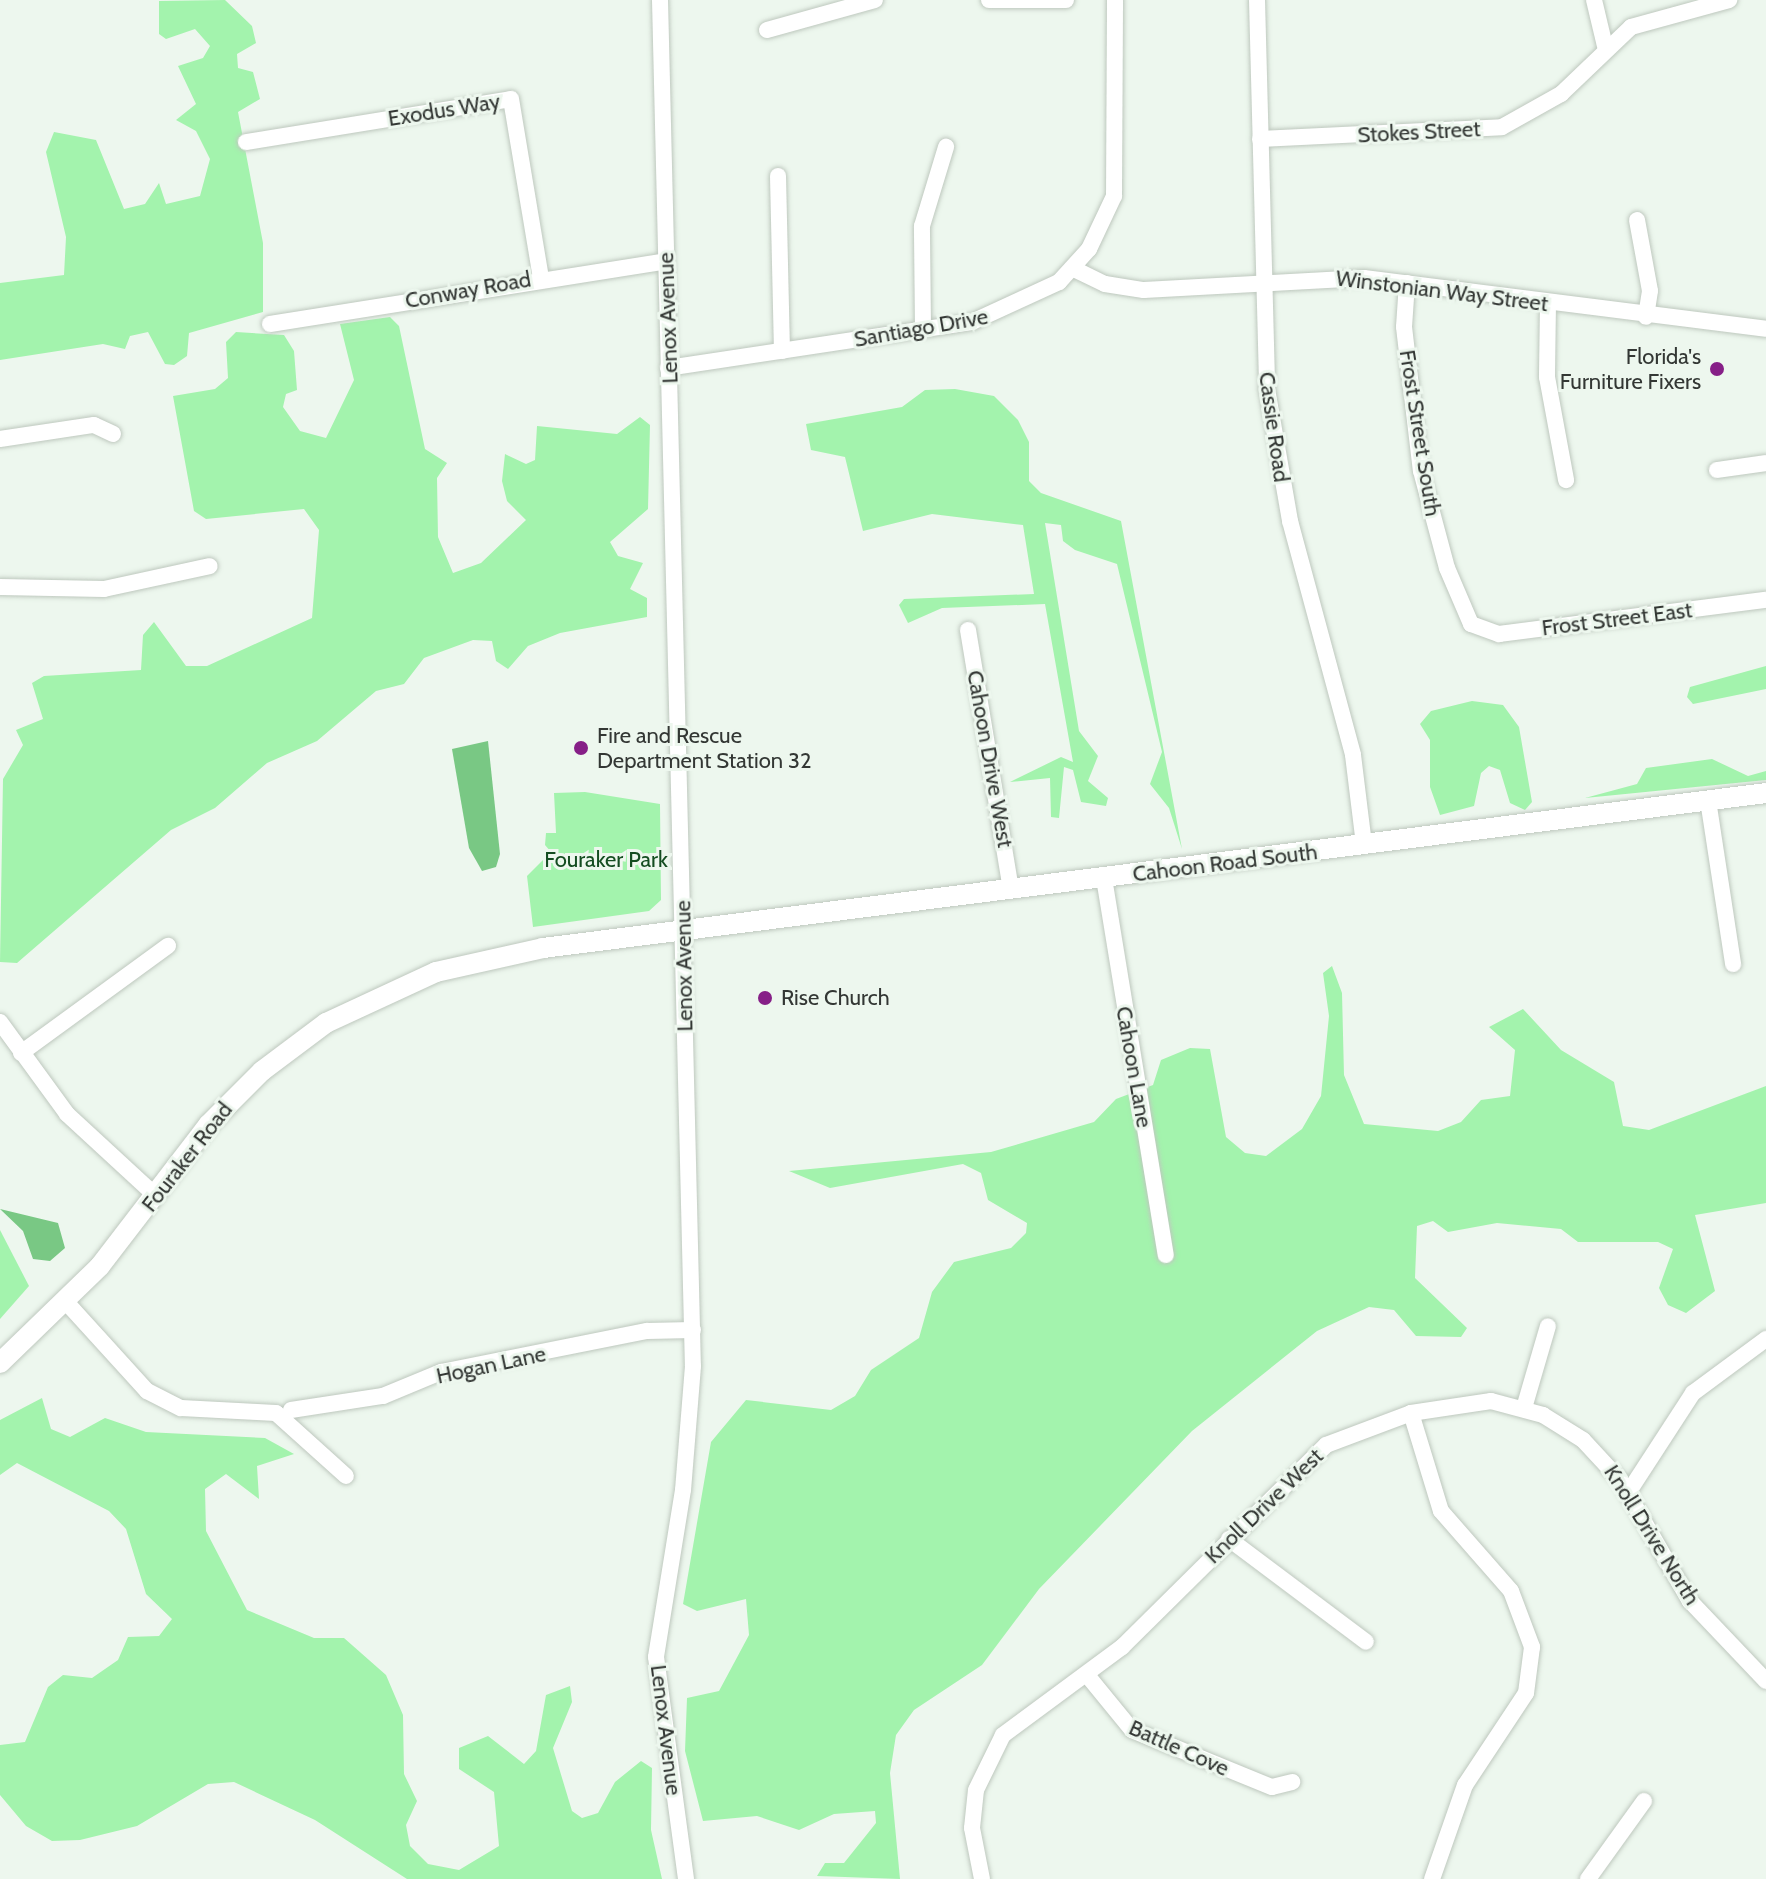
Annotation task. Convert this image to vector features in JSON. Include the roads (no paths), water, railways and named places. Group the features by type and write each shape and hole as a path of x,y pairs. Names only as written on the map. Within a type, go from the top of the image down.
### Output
{"main road":[{"name":"Cahoon Road South","path":"684,932 1766,793"},
{"name":"Fouraker Road","path":"0,1363 67,1303 156,1196 208,1125 262,1071 371,999 482,959 684,932"}],"street":[{"name":"Lenox Avenue","path":"660,0 693,1330 689,1443 656,1657 686,1879"},
{"path":"767,30 875,0"},
{"path":"989,0 1066,0"},
{"name":"Santiago Drive","path":"668,368 997,315 1074,269 1108,212 1118,174 1115,0"},
{"name":"Cassie Road","path":"1257,0 1264,280 1278,463 1353,755 1364,844"},
{"path":"1594,0 1605,46"},
{"name":"Stokes Street","path":"1260,139 1502,127 1561,94 1605,46 1656,16 1729,0"},
{"name":"Exodus Way","path":"246,142 511,99 541,278"},
{"path":"923,329 922,226 946,147"},
{"path":"778,176 782,351"},
{"path":"1637,220 1650,291 1646,317"},
{"name":"Conway Road","path":"270,324 541,278 666,261"},
{"name":"Winstonian Way Street","path":"1074,269 1105,284 1144,290 1264,280 1407,283 1646,317 1766,329"},
{"name":"Frost Street South","path":"1407,283 1406,355 1421,471 1447,568 1471,624"},
{"path":"1548,303 1547,377 1566,480"},
{"path":"0,439 94,425 113,434"},
{"path":"1717,470 1766,463"},
{"path":"0,587 104,589 210,566"},
{"name":"Frost Street East","path":"1471,624 1499,634 1766,600"},
{"name":"Cahoon Drive West","path":"968,630 1011,889"},
{"path":"1708,800 1733,964"},
{"name":"Cahoon Lane","path":"1104,878 1166,1255"},
{"path":"21,1053 168,946"},
{"path":"0,1022 67,1114 156,1196"},
{"path":"67,1303 147,1391 181,1408 276,1413 346,1476"},
{"path":"1524,1408 1548,1326"},
{"name":"Hogan Lane","path":"291,1410 383,1396 441,1372 647,1331 693,1330"},
{"path":"1628,1493 1693,1393 1766,1339"},
{"name":"Knoll Drive West","path":"982,1879 972,1820 986,1761 1027,1711 1087,1675 1326,1445 1411,1413 1463,1401 1524,1408"},
{"name":"Knoll Drive North","path":"1524,1408 1583,1440 1628,1493 1690,1601 1766,1681"},
{"path":"1411,1413 1441,1511 1511,1591 1532,1647 1526,1693 1465,1785 1432,1879"},
{"path":"1229,1539 1366,1642"},
{"name":"Battle Cove","path":"1087,1675 1107,1709 1147,1738 1272,1787 1292,1782"},
{"path":"1588,1879 1644,1801"}],"place":[{"name":"Florida's Furniture Fixers","path":"1717,369"},
{"name":"Fire and Rescue Department Station 32","path":"581,748"},
{"name":"Rise Church","path":"765,998"}],"park label":[{"name":"Fouraker Park","path":"606,860"}]}
